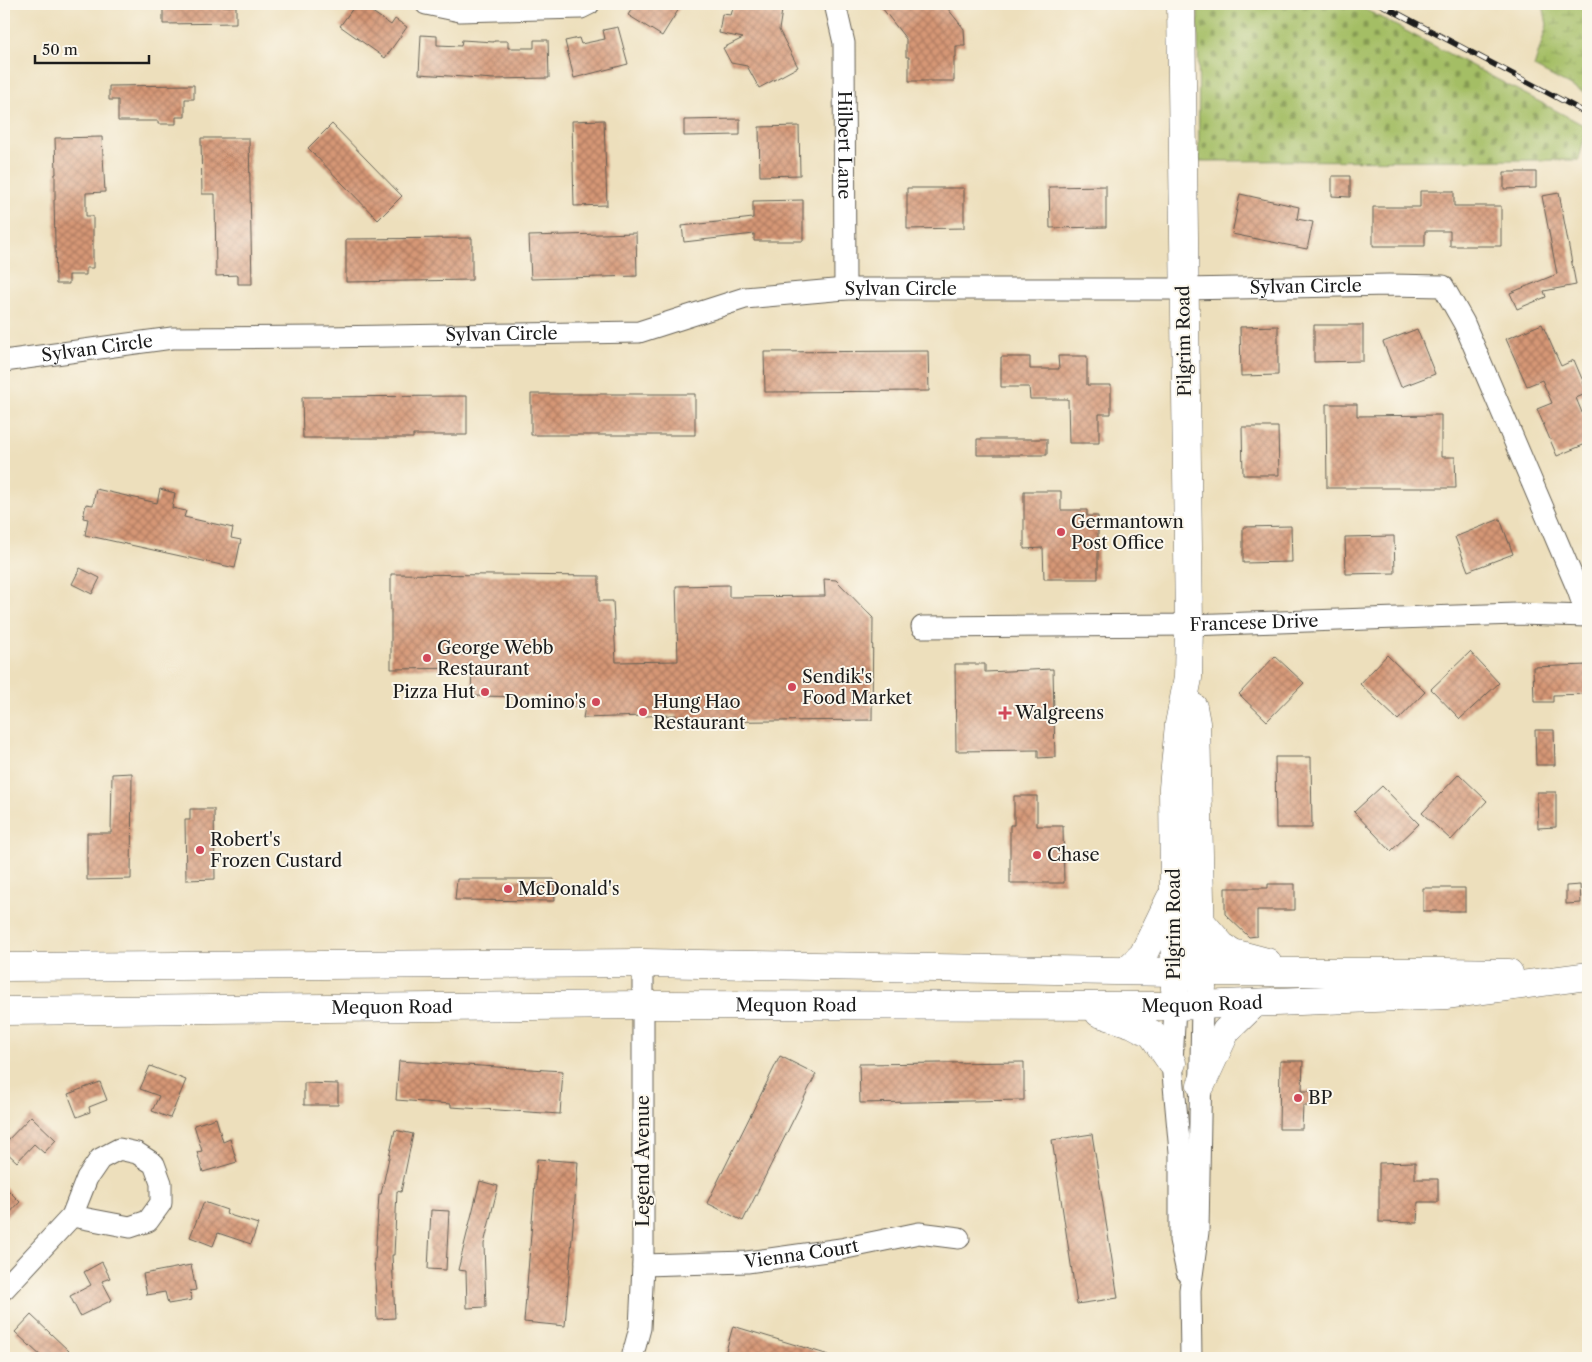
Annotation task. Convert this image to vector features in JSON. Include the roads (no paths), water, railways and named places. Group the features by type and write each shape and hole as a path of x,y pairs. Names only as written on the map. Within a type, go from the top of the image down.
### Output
{"main road":[{"name":"Pilgrim Road","path":"1181,4 1189,625 1188,678 1179,724 1173,788 1186,838 1201,922 1202,1006"},
{"name":"Pilgrim Road","path":"1175,1006 1174,890 1186,838"},
{"path":"1127,970 1142,955 1174,890"},
{"path":"1201,922 1222,946 1233,953 1302,972"},
{"name":"Mequon Road","path":"4,967 643,963 1174,972 1444,972 1588,976"},
{"name":"Mequon Road","path":"4,1010 643,1005 1202,1006 1447,995 1588,976"},
{"path":"1201,1085 1226,1031 1256,1003"},
{"path":"1079,1006 1133,1024 1152,1034 1172,1063"}],"street":[{"path":"426,4 460,11 581,8 589,4"},
{"name":"Hilbert Lane","path":"835,4 844,43 845,289"},
{"name":"Sylvan Circle","path":"4,361 172,338 639,332 745,298 845,289 1184,289 1389,285 1443,286 1464,323 1588,616"},
{"name":"Francese Drive","path":"922,627 1189,625 1516,614 1588,616"},
{"name":"Legend Avenue","path":"632,1358 640,1328 643,1265 643,963"},
{"name":"Pilgrim Road","path":"1175,1006 1172,1063 1180,1152 1180,1240 1190,1290"},
{"name":"Pilgrim Road","path":"1191,1358 1190,1290 1198,1232 1202,1006"},
{"path":"4,1289 72,1216"},
{"name":"Vienna Court","path":"643,1265 747,1262 841,1249 919,1233 959,1238"}],"railway":[{"path":"1380,4 1588,114"}],"place":[{"name":"Germantown Post Office","path":"1061,532"},
{"name":"George Webb Restaurant","path":"427,658"},
{"name":"Sendik's Food Market","path":"792,687"},
{"name":"Pizza Hut","path":"485,692"},
{"name":"Domino's","path":"596,702"},
{"name":"Hung Hao Restaurant","path":"643,712"},
{"name":"Walgreens","path":"1005,713"},
{"name":"Robert's Frozen Custard","path":"200,850"},
{"name":"Chase","path":"1037,855"},
{"name":"McDonald's","path":"508,889"},
{"name":"BP","path":"1298,1098"}]}
